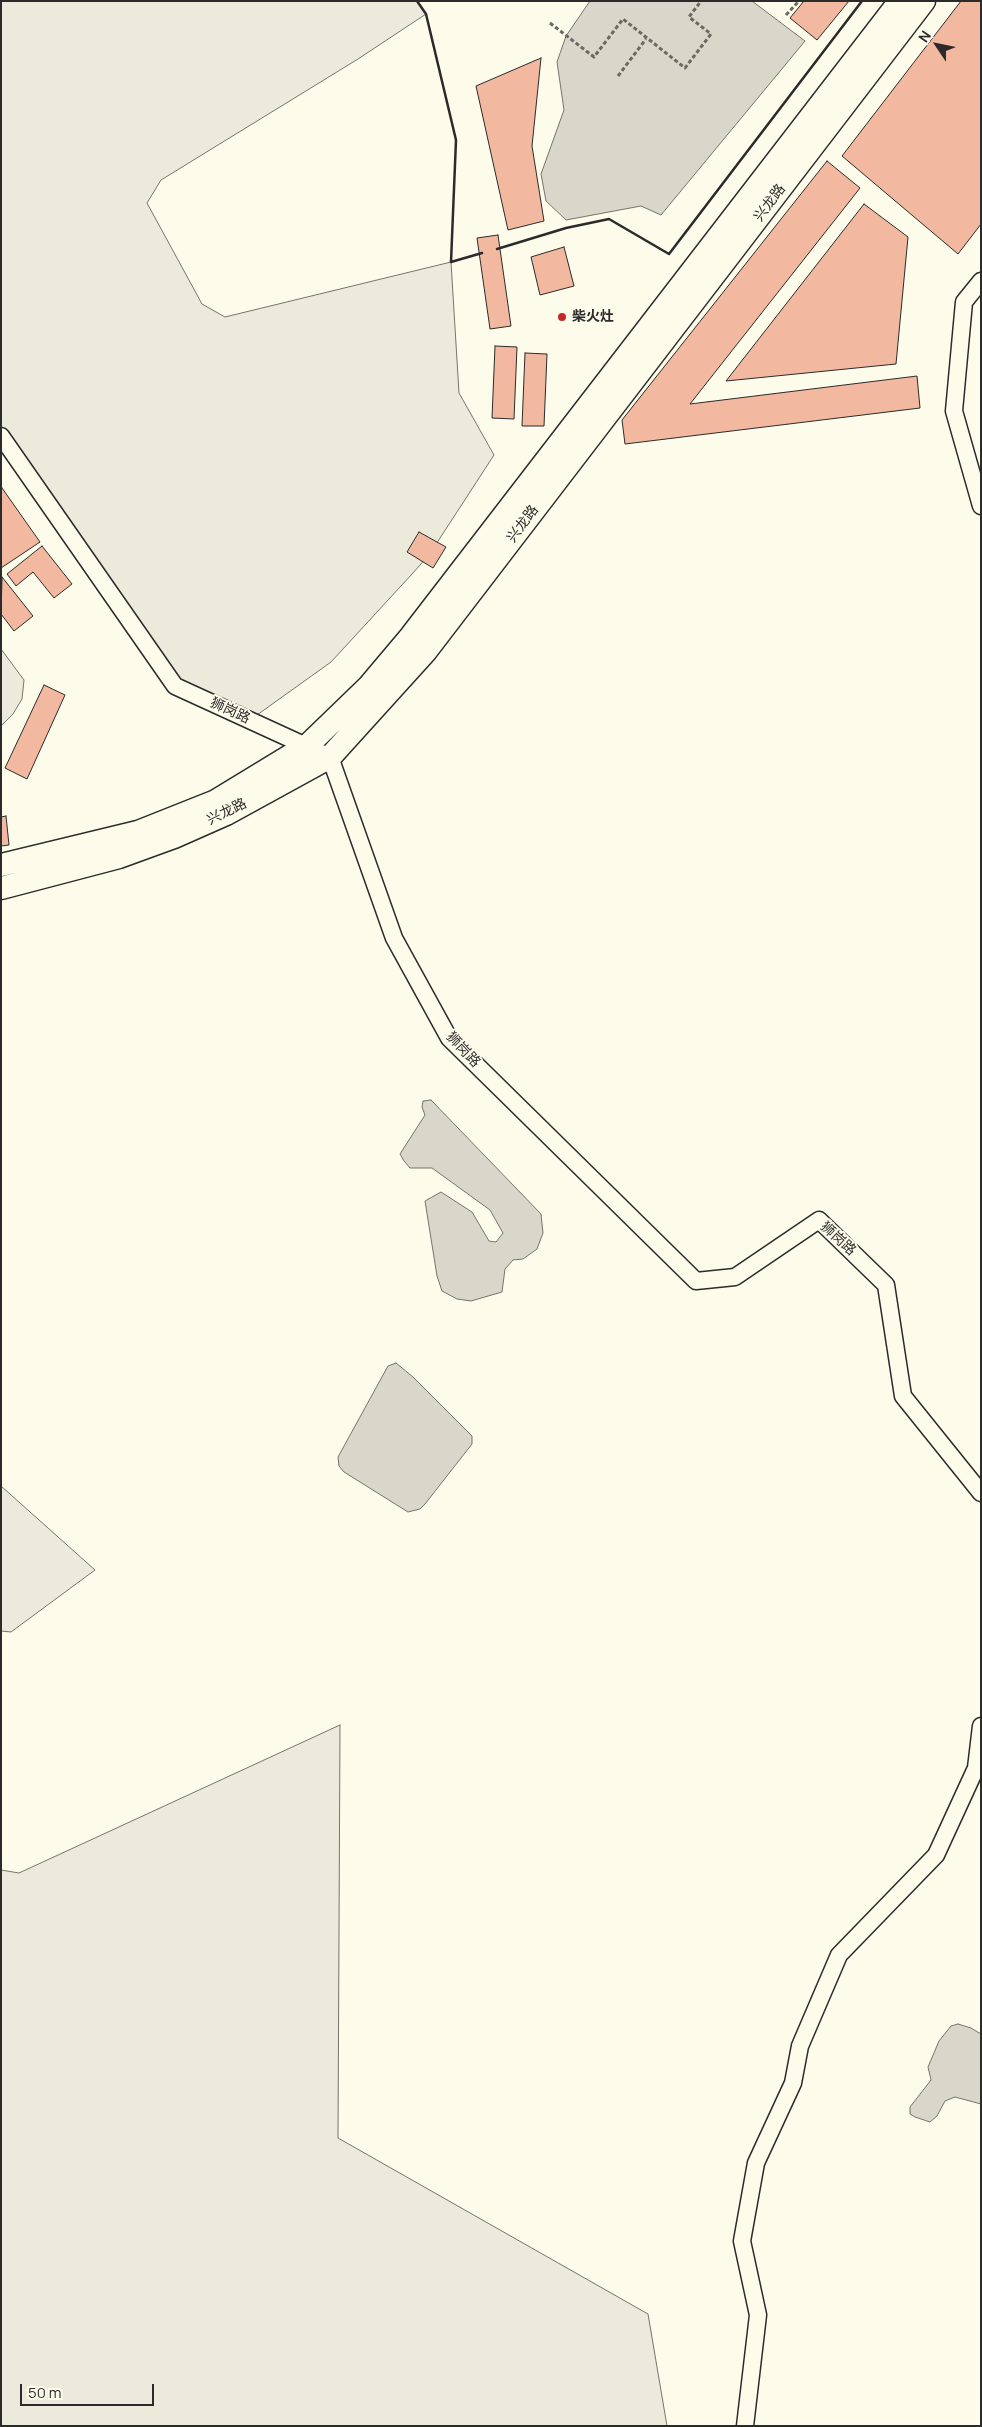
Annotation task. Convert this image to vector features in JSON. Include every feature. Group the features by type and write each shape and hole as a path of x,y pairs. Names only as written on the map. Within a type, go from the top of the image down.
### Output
{"main road":[{"name":"兴龙路","path":"1,866 138,832 216,801 308,745 368,687 411,636 900,1"},
{"name":"兴龙路","path":"1,888 119,857 174,837 226,814 330,757 426,651 924,1"}],"street":[{"path":"981,281 964,302 954,411 981,506"},
{"name":"狮岗路","path":"1,436 175,686 308,745 330,757 394,938 449,1038 696,1280 735,1277 819,1220 886,1284 903,1396 973,1487 981,1493"},
{"path":"745,2426 758,2315 742,2241 756,2163 792,2083 800,2046 839,1955 936,1855 976,1768 981,1726"}],"path":[{"path":"550,23 594,57 622,20 685,68 710,34 689,18 702,1"},
{"path":"786,15 799,1"},
{"path":"618,76 646,39"}],"shaded area":[{"path":"1,1 417,1 426,14 358,59 161,180 147,203 202,304 225,317 451,262 459,393 494,455 429,555 331,662 250,720 175,686 1,436"},
{"path":"590,1 752,1 805,41 661,215 641,206 566,220 546,201 541,174 564,110 557,62 566,36"},
{"path":"1,649 24,680 22,699 13,714 1,726"},
{"path":"431,1100 541,1214 543,1233 537,1249 523,1259 513,1260 505,1269 502,1292 471,1301 457,1299 442,1291 437,1276 425,1201 441,1192 472,1212 489,1241 496,1242 503,1233 490,1210 432,1168 410,1168 400,1154 425,1115 422,1107 423,1101"},
{"path":"396,1363 413,1377 472,1436 472,1444 425,1504 420,1509 408,1512 344,1472 339,1466 338,1457 388,1366"},
{"path":"1,1486 95,1570 11,1632 1,1631"},
{"path":"340,1725 338,2138 648,2314 667,2426 1,2426 1,1870 19,1873"},
{"path":"958,2024 971,2028 981,2034 981,2104 955,2097 945,2101 937,2116 930,2122 915,2117 910,2114 910,2107 931,2080 928,2067 939,2041 951,2026"}],"building":[{"path":"804,1 849,1 817,40 790,18"},
{"path":"961,1 981,1 981,224 958,254 842,156"},
{"path":"541,58 532,146 544,221 508,230 476,86"},
{"path":"827,161 860,188 690,404 917,376 920,408 625,444 622,420"},
{"path":"864,204 908,237 896,364 726,381"},
{"path":"498,235 511,326 490,329 477,238"},
{"path":"564,247 574,286 540,295 531,257"},
{"path":"495,346 517,347 514,419 492,418"},
{"path":"525,353 547,354 544,426 522,426"},
{"path":"1,489 40,542 1,568"},
{"path":"419,532 446,547 433,568 407,552"},
{"path":"42,546 72,584 54,598 33,572 16,586 7,574"},
{"path":"2,577 33,616 14,631 1,614"},
{"path":"44,685 65,695 27,779 5,768"},
{"path":"6,816 9,845 1,846 1,817"}],"wall":[{"path":"417,1 426,14 456,140 451,262 482,253"},
{"path":"497,249 566,228 609,219 669,254 862,1"}],"place":[{"name":"柴火灶","path":"562,317"}]}
